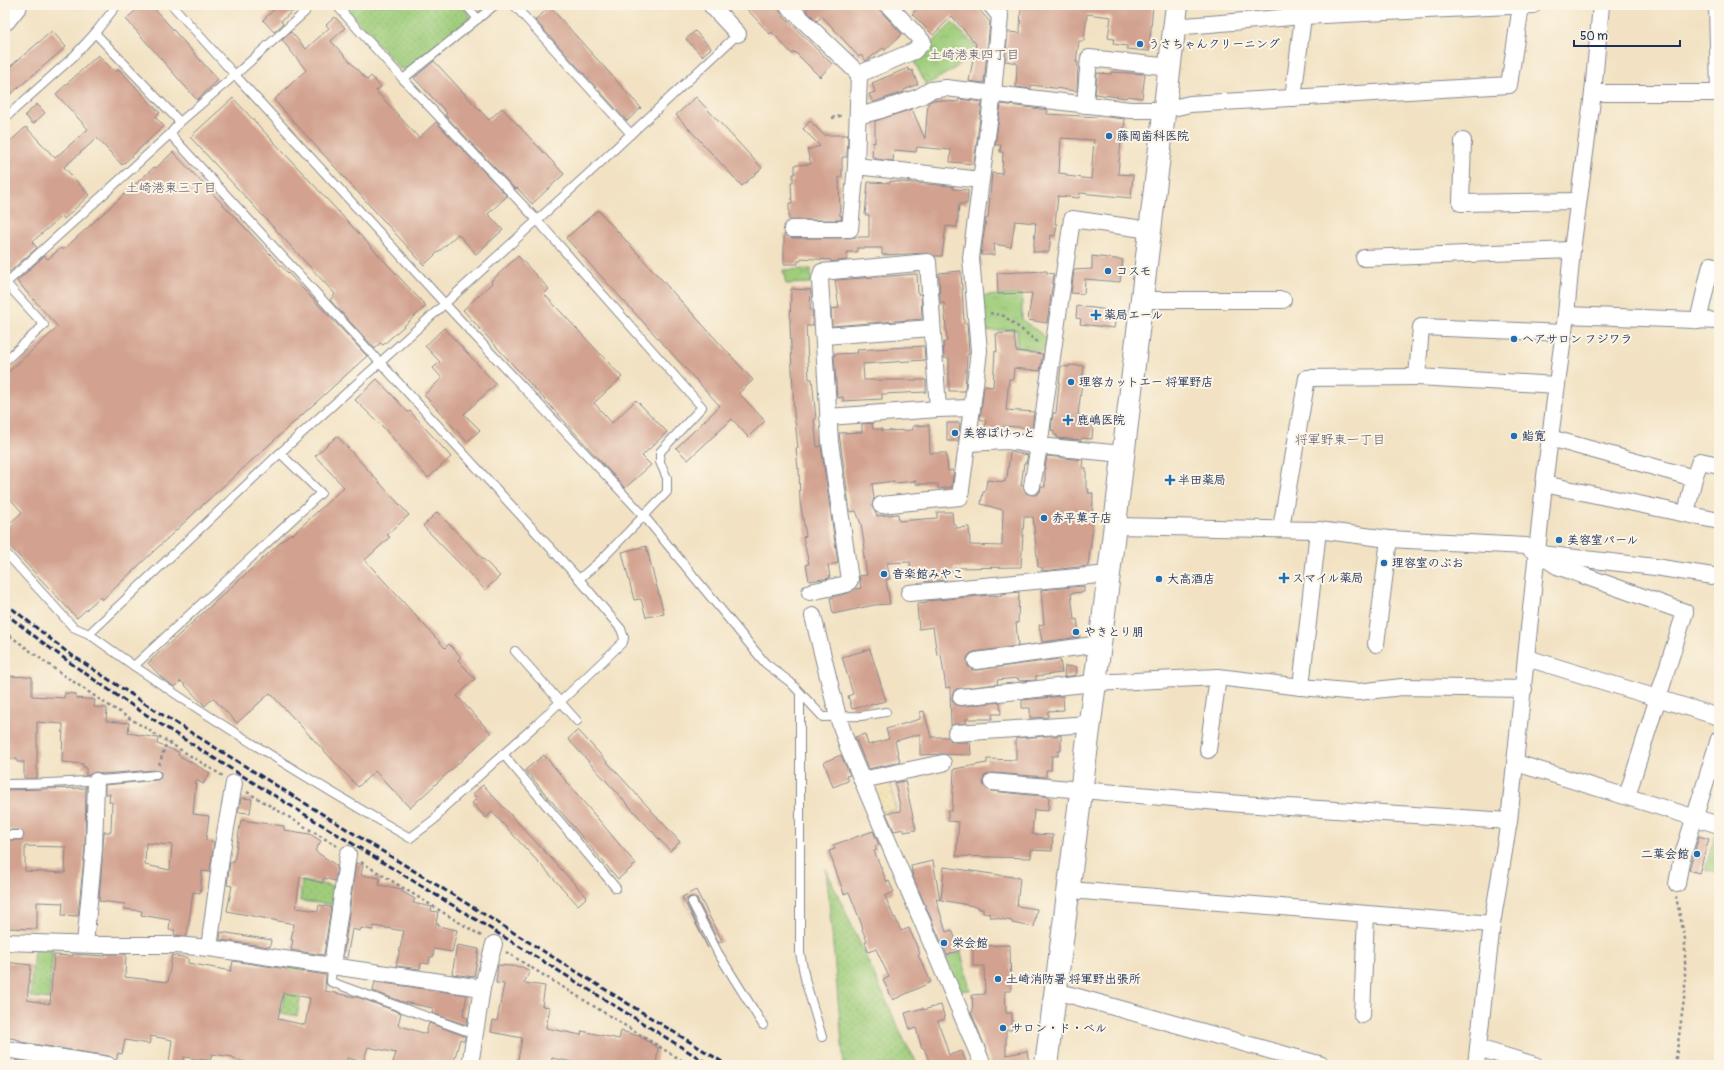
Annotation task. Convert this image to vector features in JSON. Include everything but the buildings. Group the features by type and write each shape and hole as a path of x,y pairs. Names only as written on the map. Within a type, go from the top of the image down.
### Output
{"street":[{"path":"5,19 16,5"},
{"path":"711,5 738,34"},
{"path":"786,5 859,74 856,166 850,229 792,229"},
{"path":"859,74 914,51 923,42 888,5"},
{"path":"881,505 960,497 979,351 971,258 993,94 1000,16 991,5"},
{"path":"1046,1065 1070,890 1094,683 1115,526 1177,5"},
{"path":"1476,1065 1492,924 1509,821 1516,763 1544,484 1564,333 1578,201 1593,93 1601,5"},
{"path":"1593,93 1719,93 1717,5"},
{"path":"858,116 904,102 931,90 946,88 1130,110 1164,110 1190,104 1509,85 1527,6 1408,8 1174,27"},
{"path":"1293,98 1303,16"},
{"path":"1085,105 1089,58 1170,67"},
{"path":"1463,141 1461,203 1578,201"},
{"path":"856,166 981,180"},
{"path":"1032,486 1072,219 1150,230"},
{"path":"1364,258 1572,250"},
{"path":"810,592 846,584 850,580 830,442 820,279 822,272 928,262 938,408"},
{"path":"1698,321 1711,265"},
{"path":"1142,300 1283,300"},
{"path":"1566,316 1719,322"},
{"path":"1417,377 1421,327 1564,333"},
{"path":"824,336 932,328"},
{"path":"1282,528 1307,378 1417,377 1557,385"},
{"path":"828,417 938,408 972,408"},
{"path":"1550,438 1694,478"},
{"path":"968,443 1008,441 1039,446 1123,454"},
{"path":"1686,514 1694,478 1700,461 1719,465"},
{"path":"1544,484 1719,521"},
{"path":"1115,526 1282,528 1318,530 1389,539 1526,546 1557,566 1685,612 1627,796"},
{"path":"1301,687 1318,530"},
{"path":"1376,644 1389,539"},
{"path":"1538,554 1655,567 1719,577"},
{"path":"909,592 1109,574"},
{"path":"813,616 838,718 862,780 983,1065"},
{"path":"976,661 1100,644"},
{"path":"1527,658 1719,717"},
{"path":"1208,750 1218,677"},
{"path":"961,697 1094,683 1218,677 1358,692 1402,687 1524,689"},
{"path":"956,733 1089,724"},
{"path":"1677,884 1681,861 1719,739"},
{"path":"862,780 944,763"},
{"path":"1516,763 1719,824"},
{"path":"85,944 94,850 96,781"},
{"path":"992,782 1241,804 1509,821"},
{"path":"209,948 222,850 234,783"},
{"path":"332,966 348,854"},
{"path":"1070,890 1492,924"},
{"path":"1362,1015 1366,914"},
{"path":"5,942 176,945 209,948 482,988"},
{"path":"470,1065 482,988 494,944"},
{"path":"1056,991 1322,1065"},
{"path":"1478,1048 1535,1065"},
{"path":"5,1049 108,1065"}],"lane":[{"path":"5,118 73,57 95,33 117,5"},
{"path":"172,5 445,304 644,516 765,663 790,682 823,717 838,718 886,712"},
{"path":"336,5 403,79 537,220 702,407 660,452 660,462 667,478 667,492 600,561 579,579"},
{"path":"466,5 478,19"},
{"path":"403,79 495,5"},
{"path":"514,5 631,134"},
{"path":"5,361 44,325 6,284 170,134 180,122 305,12"},
{"path":"95,33 180,122"},
{"path":"89,634 280,453 537,220 738,34"},
{"path":"5,552 73,627 89,634 192,706 410,838 434,820 443,808 623,642 624,638 621,629 579,579 170,134"},
{"path":"134,666 321,493 280,453"},
{"path":"515,651 577,721"},
{"path":"800,693 800,953 806,983 822,1037"},
{"path":"502,754 616,888"},
{"path":"5,784 96,781 156,775"},
{"path":"5,835 19,835"},
{"path":"692,902 718,953 763,1025"},
{"path":"332,966 331,982 475,1034"}],"path":[{"path":"975,312 992,313 1004,316 1042,345 1053,348"},
{"path":"156,775 167,741"},
{"path":"1675,1065 1685,992 1685,938 1676,901 1677,884"}],"green space":[{"path":"343,5 461,5 469,14 470,19 407,69 400,69"},
{"path":"952,23 979,49 954,69 926,85 914,61"},
{"path":"811,269 811,283 786,284 783,270"},
{"path":"1022,294 1022,320 1047,338 1046,352 1017,348 1017,330 983,331 981,296"},
{"path":"1717,828 1719,829 1719,874 1705,870"},
{"path":"826,869 904,1040 918,1065 844,1065"},
{"path":"302,881 339,887 337,905 300,901"},
{"path":"34,948 53,949 49,999 30,997"},
{"path":"961,952 970,990 954,991 942,960"},
{"path":"290,964 306,966 297,1016 281,1013"}],"sand":[{"path":"891,782 896,810 881,812 869,786"}],"railway":[{"path":"5,603 67,652 161,714 727,1065"},
{"path":"5,613 78,668 154,720 710,1065"}],"place":[{"name":"うさちゃんクリーニング","path":"1140,44"},
{"name":"藤岡歯科医院","path":"1109,136"},
{"name":"コスモ","path":"1108,271"},
{"name":"薬局エール","path":"1096,315"},
{"name":"ヘアサロン フジワラ","path":"1514,339"},
{"name":"理容カットエー 将軍野店","path":"1071,382"},
{"name":"鹿嶋医院","path":"1068,420"},
{"name":"美容ぽけっと","path":"955,433"},
{"name":"鮨寛","path":"1514,436"},
{"name":"半田薬局","path":"1170,480"},
{"name":"赤平菓子店","path":"1044,518"},
{"name":"美容室パール","path":"1559,540"},
{"name":"理容室のぶお","path":"1384,563"},
{"name":"音楽館みやこ","path":"884,574"},
{"name":"スマイル薬局","path":"1284,578"},
{"name":"大高酒店","path":"1159,579"},
{"name":"やきとり朋","path":"1076,632"},
{"name":"二葉会館","path":"1697,854"},
{"name":"栄会館","path":"944,943"},
{"name":"土崎消防署 将軍野出張所","path":"998,979"},
{"name":"サロン・ド・ベル","path":"1003,1028"}],"district":[{"name":"土崎港東四丁目","path":"974,54"},
{"name":"土崎港東三丁目","path":"171,187"},
{"name":"将軍野東一丁目","path":"1340,439"}]}
